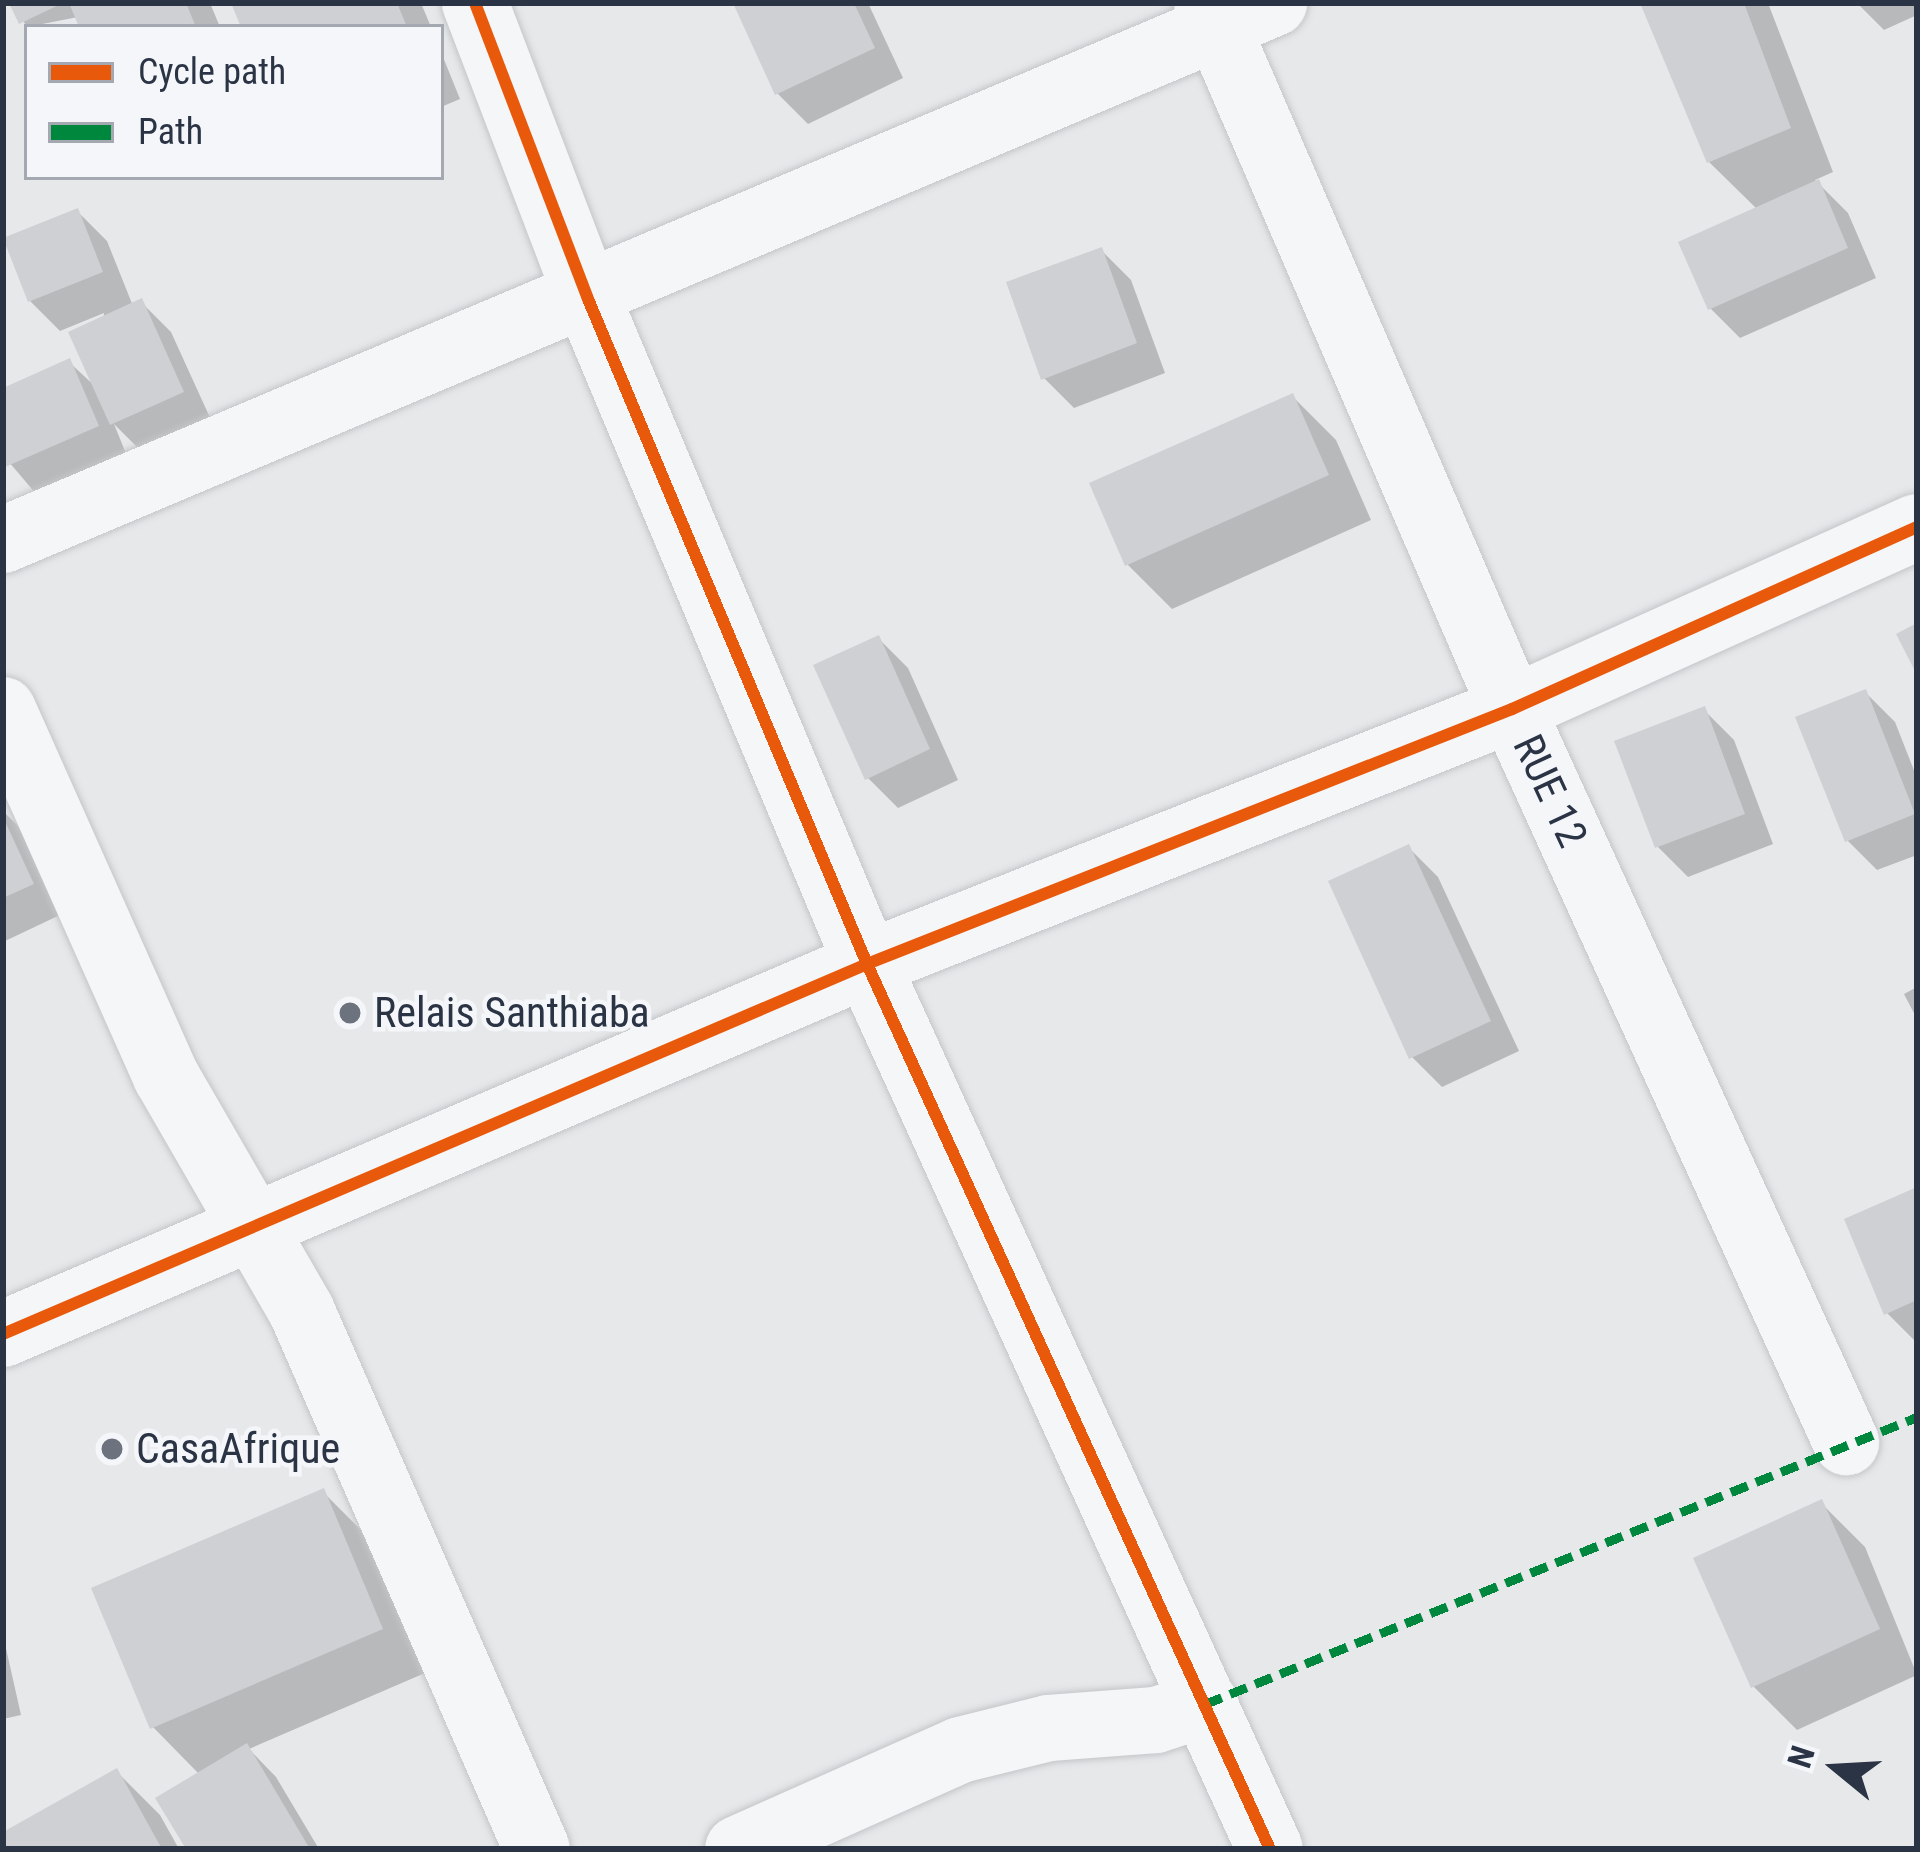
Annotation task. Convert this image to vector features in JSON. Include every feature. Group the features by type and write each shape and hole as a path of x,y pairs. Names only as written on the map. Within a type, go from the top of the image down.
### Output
{"street":[{"path":"475,3 588,299 867,964 1270,1849"},
{"path":"3,540 588,299 1233,11"},
{"name":"RUE 12","path":"1233,11 1512,709 1846,1442"},
{"path":"3,1334 867,964 1512,709 1917,527"},
{"path":"3,710 166,1076 256,1222 537,1849"},
{"path":"738,1849 960,1750 1049,1728 1156,1720 1205,1704"}],"building":[{"path":"9,3 63,3 19,24"},
{"path":"69,3 186,3 195,24 78,24"},
{"path":"231,3 397,3 406,24 240,24"},
{"path":"733,3 854,3 875,48 775,95"},
{"path":"1640,3 1744,3 1791,128 1707,163"},
{"path":"1819,179 1848,248 1708,310 1678,242"},
{"path":"78,208 103,272 28,302 3,238"},
{"path":"1102,247 1137,343 1041,380 1006,282"},
{"path":"142,298 184,392 110,425 68,332"},
{"path":"70,358 99,426 5,467 3,388"},
{"path":"1293,393 1329,475 1125,566 1089,483"},
{"path":"1917,623 1917,675 1896,634"},
{"path":"879,635 930,749 865,780 813,665"},
{"path":"1866,689 1915,814 1845,842 1795,717"},
{"path":"1705,706 1745,814 1655,848 1614,741"},
{"path":"3,817 34,884 3,898"},
{"path":"1409,844 1491,1021 1409,1059 1328,881"},
{"path":"1917,1187 1917,1300 1884,1315 1844,1219"},
{"path":"324,1488 383,1629 150,1729 91,1588"},
{"path":"1822,1499 1880,1629 1751,1688 1693,1558"},
{"path":"247,1743 310,1849 186,1849 155,1798"},
{"path":"117,1768 162,1849 3,1849 3,1832"}],"marked path":[{"path":"1205,1704 1917,1417"}],"cycle path":[{"path":"475,3 588,299 867,964 1270,1849"},
{"path":"3,1334 867,964 1512,709 1917,527"}],"place":[{"name":"Relais Santhiaba","path":"350,1013"},
{"name":"CasaAfrique","path":"112,1449"}]}
